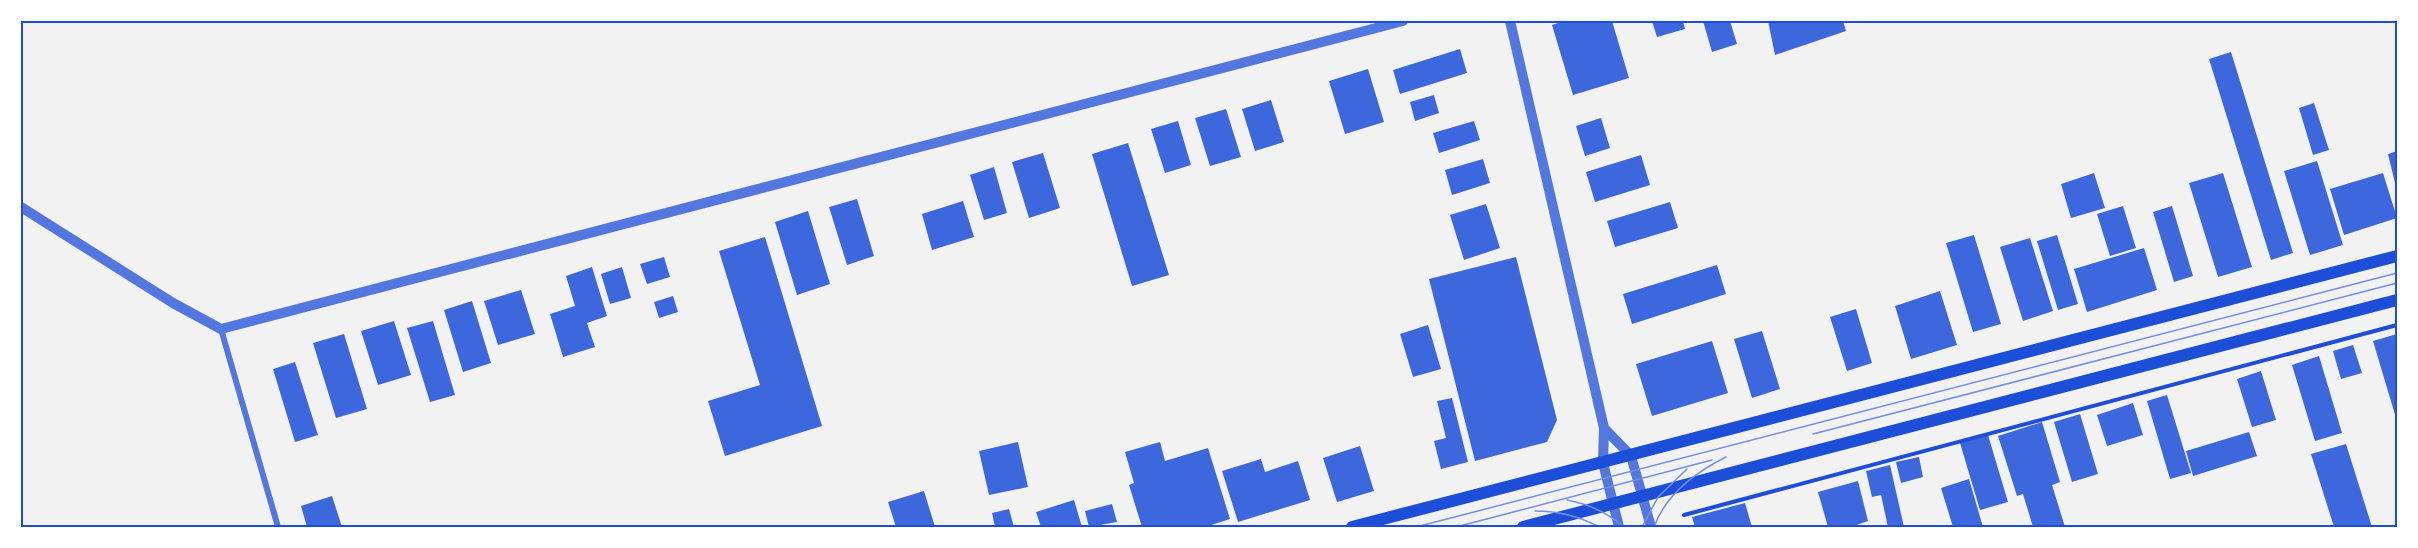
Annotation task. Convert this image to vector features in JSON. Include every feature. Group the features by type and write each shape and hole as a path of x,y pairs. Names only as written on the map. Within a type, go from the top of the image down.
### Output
{"main road":[{"path":"1352,527 2397,256"},
{"path":"1523,527 2397,300"}],"street":[{"path":"21,207 173,303 221,328 1403,21"},
{"path":"1510,21 1604,428 1603,463 1619,527"},
{"path":"221,328 278,527"},
{"path":"1604,428 1630,456 1651,527"}],"path":[{"path":"1684,515 2397,325"}],"building":[{"path":"1564,21 1612,21 1629,78 1573,95 1552,25"},
{"path":"1652,21 1683,21 1685,29 1657,37"},
{"path":"1703,21 1730,21 1737,44 1712,52"},
{"path":"1768,21 1843,21 1846,31 1775,55"},
{"path":"1460,49 1467,73 1400,94 1393,70"},
{"path":"2231,52 2293,253 2271,260 2209,59"},
{"path":"1368,69 1384,122 1345,134 1329,81"},
{"path":"1434,95 1439,113 1415,121 1410,102"},
{"path":"1271,100 1284,142 1255,151 1242,109"},
{"path":"2314,103 2329,150 2313,155 2299,108"},
{"path":"1226,109 1241,157 1210,166 1195,118"},
{"path":"1601,118 1610,148 1585,156 1576,126"},
{"path":"1178,121 1191,165 1165,173 1151,129"},
{"path":"1474,121 1480,140 1439,153 1433,133"},
{"path":"1128,143 1169,275 1132,286 1092,154"},
{"path":"2397,151 2397,187 2396,187 2388,154"},
{"path":"1043,153 1060,208 1029,218 1012,162"},
{"path":"1641,155 1650,185 1595,202 1586,172"},
{"path":"1483,159 1490,183 1452,195 1445,170"},
{"path":"2317,161 2343,245 2310,255 2284,171"},
{"path":"994,167 1007,213 984,220 970,175"},
{"path":"2094,173 2105,208 2071,218 2061,184"},
{"path":"2223,173 2252,267 2218,277 2189,183"},
{"path":"2383,173 2397,218 2344,235 2330,189"},
{"path":"857,199 874,256 847,265 829,207"},
{"path":"963,201 974,237 932,250 922,214"},
{"path":"1670,202 1678,228 1615,247 1607,221"},
{"path":"1486,204 1500,248 1464,260 1450,215"},
{"path":"2123,206 2136,248 2110,256 2097,214"},
{"path":"2172,206 2193,276 2174,282 2153,212"},
{"path":"808,211 830,284 797,295 775,222"},
{"path":"1974,235 2001,324 1973,332 1946,243"},
{"path":"2057,235 2078,304 2058,310 2037,241"},
{"path":"765,237 822,426 725,456 708,401 760,385 719,251"},
{"path":"2030,238 2053,311 2023,321 2000,247"},
{"path":"2144,248 2157,290 2087,312 2074,269"},
{"path":"664,257 670,277 647,284 640,264"},
{"path":"1516,257 1557,420 1547,442 1475,461 1429,279"},
{"path":"1717,265 1726,294 1632,324 1623,294"},
{"path":"592,267 607,316 587,323 595,347 563,357 550,314 575,306 566,276"},
{"path":"622,267 631,298 610,304 601,274"},
{"path":"521,290 535,334 498,345 484,301"},
{"path":"1940,291 1957,345 1911,359 1895,306"},
{"path":"673,296 678,312 659,318 654,302"},
{"path":"472,301 491,363 463,372 444,310"},
{"path":"1856,309 1872,363 1847,371 1830,317"},
{"path":"394,321 411,375 378,385 361,331"},
{"path":"433,321 455,395 430,402 407,328"},
{"path":"1428,325 1441,369 1413,377 1400,334"},
{"path":"1762,331 1780,389 1752,398 1734,339"},
{"path":"344,334 367,409 336,418 313,343"},
{"path":"2397,334 2397,418 2396,418 2373,341"},
{"path":"1712,341 1728,393 1652,416 1636,364"},
{"path":"2353,345 2362,373 2341,379 2333,351"},
{"path":"2319,356 2342,433 2315,441 2292,365"},
{"path":"295,362 318,435 295,442 273,369"},
{"path":"2261,371 2276,420 2252,427 2237,379"},
{"path":"2167,395 2191,473 2170,479 2147,401"},
{"path":"1452,398 1468,462 1441,469 1434,441 1446,438 1437,401"},
{"path":"2133,403 2143,435 2107,446 2097,415"},
{"path":"2080,414 2098,474 2072,482 2054,422"},
{"path":"2042,422 2060,482 2052,485 2065,527 2033,527 2023,494 2017,496 1998,436"},
{"path":"2249,432 2257,456 2193,476 2186,451"},
{"path":"1988,435 2008,502 1980,510 1960,443"},
{"path":"1018,442 1028,487 989,495 979,451"},
{"path":"1160,442 1165,461 1208,448 1230,519 1205,527 1142,527 1129,485 1134,483 1125,452"},
{"path":"2346,444 2372,527 2334,527 2311,454"},
{"path":"1360,446 1374,491 1337,502 1323,458"},
{"path":"1919,457 1923,477 1901,483 1896,462"},
{"path":"1261,459 1265,472 1298,461 1310,500 1238,522 1222,471"},
{"path":"1890,465 1904,527 1888,527 1881,495 1872,497 1866,471"},
{"path":"1969,479 1983,527 1953,527 1941,488"},
{"path":"1858,481 1868,521 1851,527 1828,527 1818,492"},
{"path":"924,491 935,527 896,527 888,502"},
{"path":"332,496 342,527 307,527 301,506"},
{"path":"1074,500 1082,527 1041,527 1036,512"},
{"path":"1745,503 1752,527 1695,527 1692,517"},
{"path":"1112,504 1117,522 1089,527 1085,511"},
{"path":"1009,509 1014,527 995,527 992,513"}],"tram line":[{"path":"1416,527 2397,273"},
{"path":"1813,434 2397,283"},
{"path":"1654,527 1666,504 1683,485 1726,457"},
{"path":"1456,527 1712,460"},
{"path":"1642,527 1658,497 1687,469"},
{"path":"1567,500 1597,509 1624,527"},
{"path":"1535,511 1568,515 1599,527"}]}
